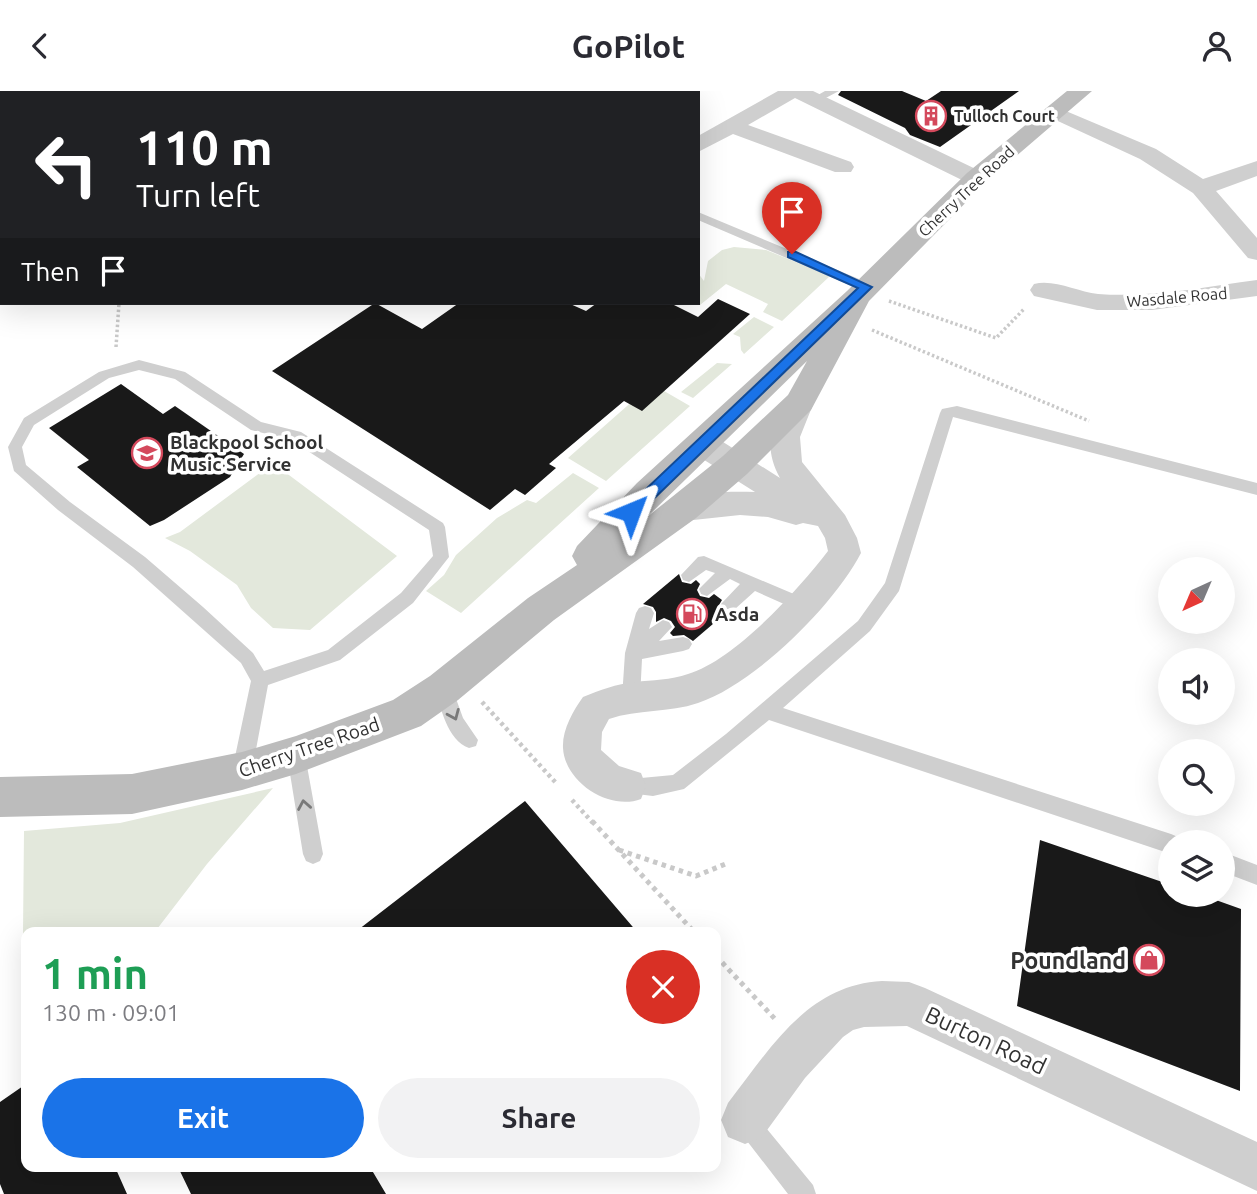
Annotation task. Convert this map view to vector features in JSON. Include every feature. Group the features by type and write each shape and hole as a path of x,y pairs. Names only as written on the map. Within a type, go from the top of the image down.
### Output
{"street":[{"name":"Cherry Tree Road","path":"541,609 649,492 857,299 976,178 1081,91"},
{"path":"700,144 810,93 976,178"},
{"path":"1054,112 1148,153 1201,188 1257,253"},
{"path":"733,127 843,167"},
{"path":"1201,188 1257,168"},
{"name":"Wasdale Road","path":"1043,290 1098,314 1152,302 1257,288"},
{"name":"Cherry Tree Road","path":"0,797 132,794 242,771 296,755 407,713 451,682 541,609 684,509 740,460 800,401 857,299"},
{"path":"627,786 608,781 584,759 580,748 585,727 596,708 631,698 696,688 720,675 743,659 802,605 845,553 829,516 794,474 784,449 800,401"},
{"path":"707,439 829,516"},
{"path":"684,509 727,503 773,505 829,516"},
{"name":"Burton Road","path":"745,1119 812,1035 839,1012 873,1003 909,1004 1257,1167"}],"lane":[{"path":"700,217 857,299"},
{"path":"242,771 260,680 247,658 139,562 64,506 19,467 15,447 29,422 104,375 139,365 170,372 180,375 256,426 296,436 437,527 441,557 407,598 334,655 260,680"},
{"path":"627,786 653,787 677,783 767,711 864,626 893,586 947,413 957,411 1257,489"},
{"path":"689,575 704,562 802,605"},
{"path":"707,589 728,571"},
{"path":"729,604 753,582"},
{"path":"631,698 634,653 645,613"},
{"path":"634,653 663,627"},
{"path":"634,653 683,644"},
{"path":"451,682 455,722 469,740"},
{"path":"767,711 1158,840"},
{"path":"296,755 313,854"},
{"path":"1235,867 1257,875"},
{"path":"745,1119 804,1194"}],"path":[{"path":"857,299 996,338 1043,290"},
{"path":"857,299 1105,427 1134,457"},
{"path":"116,347 119,305"},
{"path":"451,682 562,789"},
{"path":"571,799 689,927"},
{"path":"618,850 696,876 728,863"},
{"path":"721,960 801,1048"}],"shaded area":[{"path":"734,247 766,250 830,276 782,321 763,312 768,304 726,284 700,305 700,276 704,281 708,261 722,250"},
{"path":"754,317 774,327 744,354 740,337 733,334"},
{"path":"717,363 732,364 693,398 681,392"},
{"path":"652,384 690,406 606,481 568,458"},
{"path":"277,466 397,556 310,630 273,628 251,608 237,585 190,551 165,538 180,532 261,472"},
{"path":"573,473 599,488 461,613 426,591 444,575 456,555 497,518 527,500 536,503"},
{"path":"273,788 207,864 159,927 23,927 24,831 120,823"}],"building":[{"name":"Tulloch Court","path":"841,91 902,91 926,101 941,91 1019,91 940,147 910,135 905,128 838,95"},
{"path":"718,299 750,314 642,411 624,401 549,464 556,468 525,495 515,489 490,510 272,371 372,305 379,305 422,329 456,305 572,305 586,311 594,305 674,305 698,317"},
{"path":"121,384 163,414 175,406 244,454 230,477 164,520 150,526 77,467 89,460 49,428"},
{"path":"679,574 682,582 691,584 696,580 700,584 697,590 700,596 709,598 714,594 722,600 719,605 721,610 727,612 693,641 684,635 673,636 670,633 675,627 671,621 664,618 656,622 653,607 643,604"},
{"path":"525,801 633,927 362,927"},
{"path":"1040,840 1158,881 1158,907 1241,909 1240,1091 1017,1006"},
{"path":"21,1087 21,1172 117,1172 127,1194 4,1194 0,1184 0,1102"},
{"path":"180,1172 373,1172 386,1194 191,1194"}],"place":[{"name":"Tulloch Court","path":"931,116"},
{"name":"Blackpool School Music Service","path":"147,453"},
{"name":"Asda","path":"692,614"},
{"name":"Poundland","path":"1149,960"}],"route":[{"path":"631,512 866,287 792,254"}]}
